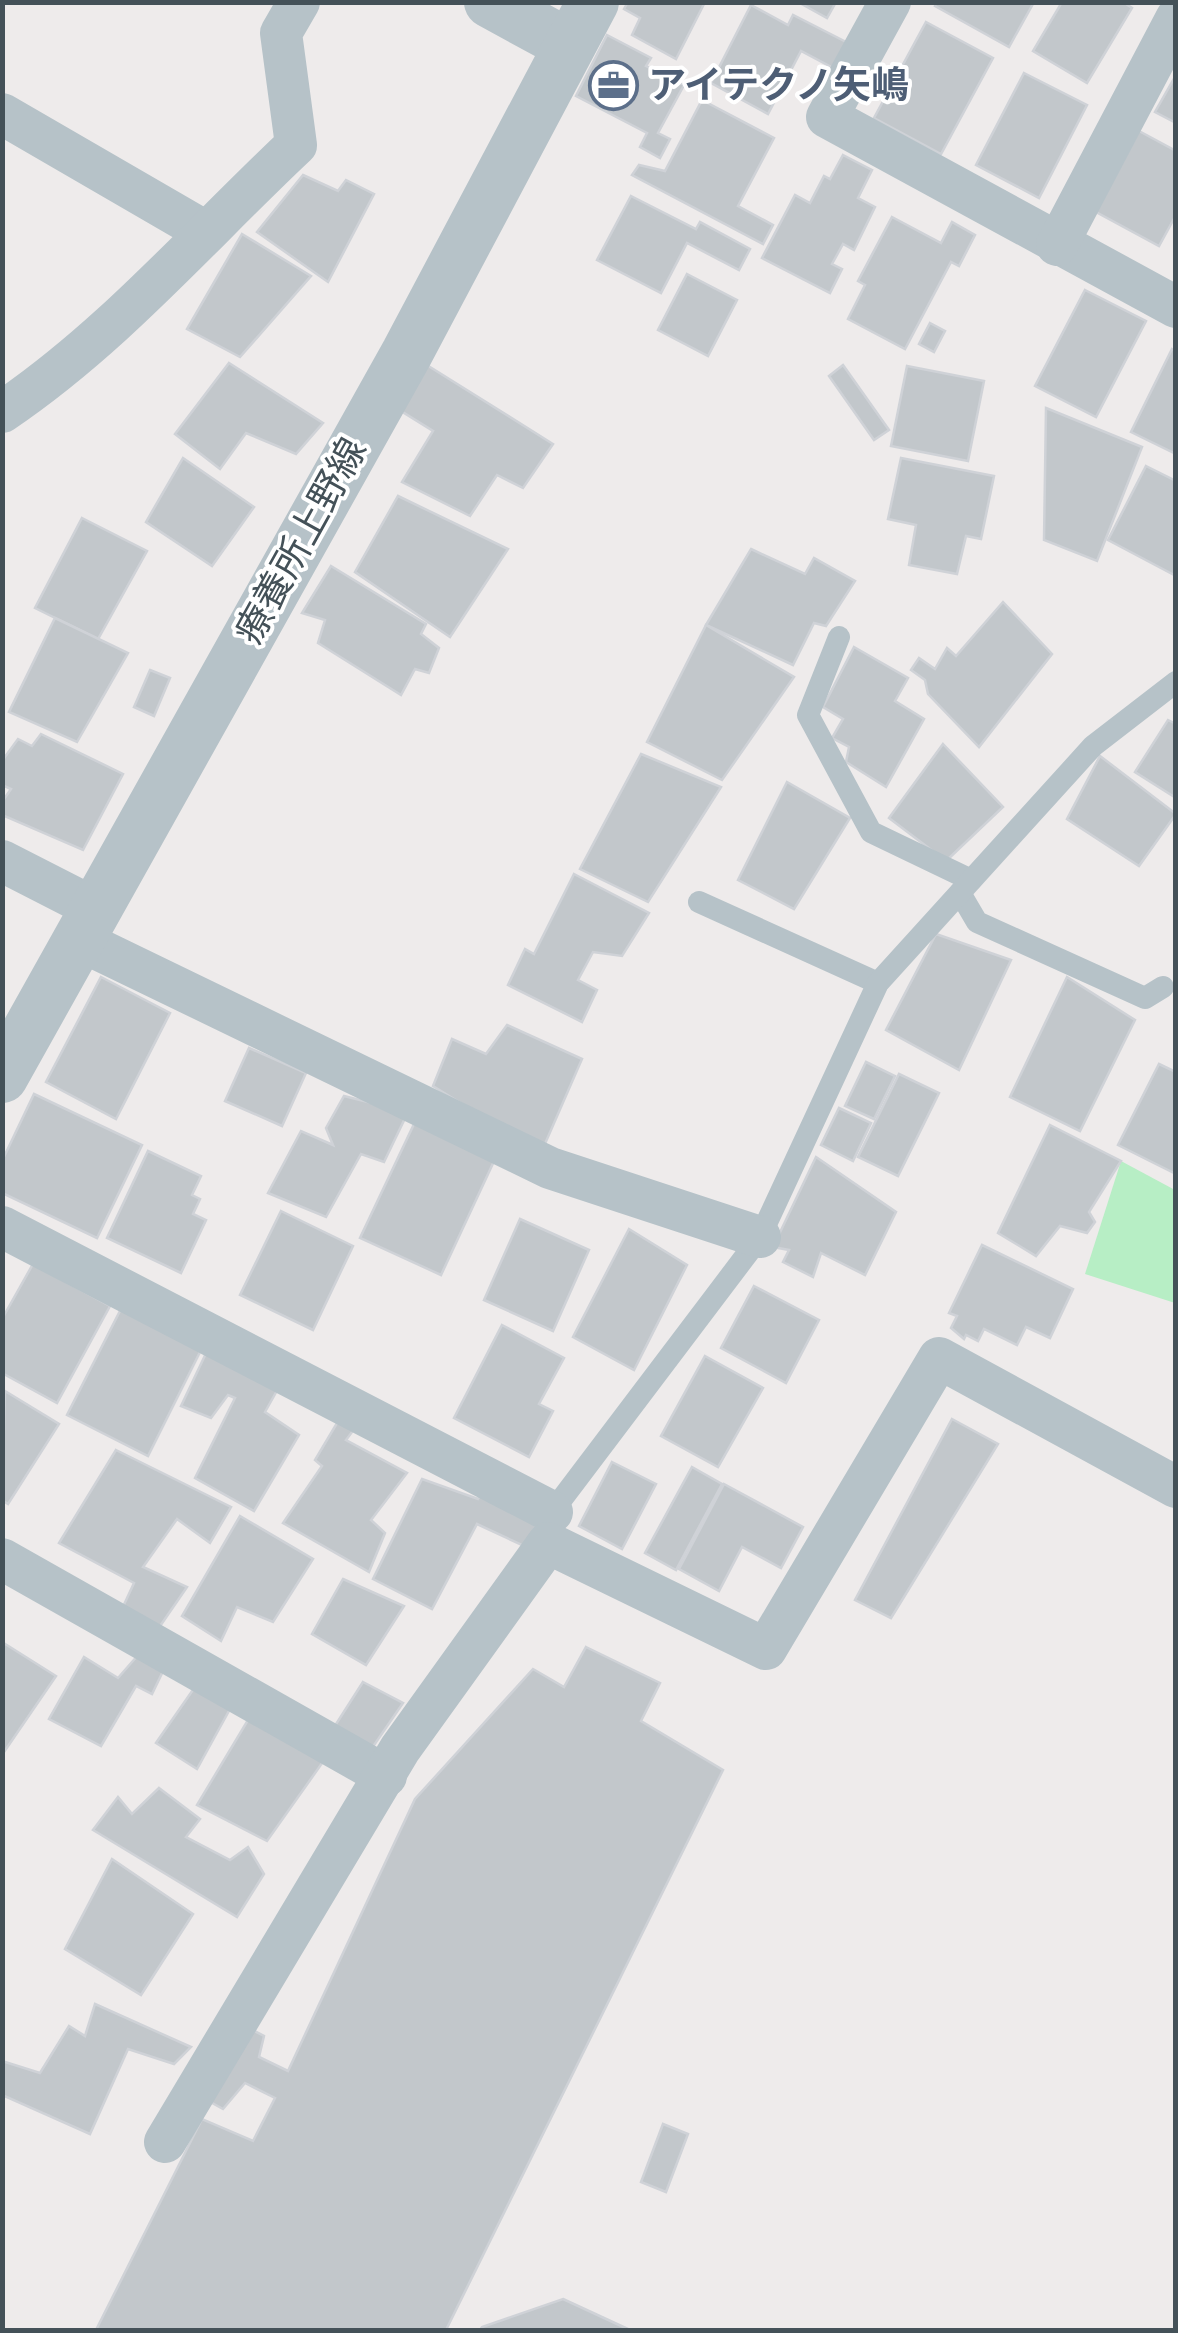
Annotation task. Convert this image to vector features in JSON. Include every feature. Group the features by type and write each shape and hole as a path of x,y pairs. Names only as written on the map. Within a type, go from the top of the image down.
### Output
{"street":[{"path":"2,412 60,373 119,322 204,231 296,145 281,33 299,2"},
{"path":"490,2 581,24"},
{"path":"890,2 827,117 1176,308"},
{"path":"1057,245 1176,19"},
{"name":"療養所上野線","path":"2,1078 407,353 581,24"},
{"path":"2,114 204,231"},
{"path":"2,861 85,924 550,1168 760,1237"},
{"path":"2,1228 766,1649 939,1358 1176,1487"},
{"path":"165,2142 386,1776 550,1527"},
{"path":"2,1559 386,1776"}],"lane":[{"path":"839,637 808,715 870,832 966,887 977,922 1145,998 1163,986"},
{"path":"550,1527 760,1237 878,982 1092,746 1176,682"},
{"path":"699,902 878,982"}],"green space":[{"path":"1121,1161 1175,1190 1175,1303 1085,1274"}],"building":[{"path":"628,2 705,2 676,59 632,35 640,18 624,9"},
{"path":"798,2 836,2 827,18"},
{"path":"937,2 1034,2 1009,47 935,6"},
{"path":"1062,2 1123,2 1132,8 1087,83 1033,51"},
{"path":"751,5 788,25 793,15 852,45 839,71 801,51 768,114 711,83"},
{"path":"926,22 993,58 941,154 874,118"},
{"path":"607,35 651,58 646,66 684,85 658,133 670,139 660,158 640,147 647,133 576,96"},
{"path":"1024,73 1087,105 1039,198 976,165"},
{"path":"1176,75 1176,123 1155,112"},
{"path":"702,100 774,138 738,206 773,225 763,244 632,175 639,165 665,171"},
{"path":"1139,131 1176,151 1176,215 1159,246 1096,212"},
{"path":"843,155 872,170 858,198 875,207 854,250 843,244 832,264 842,269 830,293 762,258 795,195 810,203 824,176 830,179"},
{"path":"303,175 338,191 346,180 374,194 328,282 257,232"},
{"path":"631,196 696,229 700,222 750,249 739,270 687,243 661,293 597,260"},
{"path":"892,217 941,243 952,222 975,235 959,266 951,262 905,349 848,319 865,285 858,281"},
{"path":"242,234 311,276 240,357 187,329"},
{"path":"687,274 737,300 708,356 658,330"},
{"path":"1085,290 1146,321 1096,417 1035,386"},
{"path":"930,323 945,331 934,352 919,344"},
{"path":"1172,349 1176,351 1176,454 1131,432"},
{"path":"422,362 553,444 523,488 497,475 470,516 402,482 433,431 393,406"},
{"path":"229,363 323,423 296,454 246,433 220,469 175,434"},
{"path":"843,365 889,430 874,440 829,376"},
{"path":"907,366 984,381 968,461 891,446"},
{"path":"1046,408 1142,447 1097,561 1044,540"},
{"path":"183,458 254,507 212,566 146,522"},
{"path":"901,458 994,476 981,539 966,536 957,574 909,565 916,525 888,519"},
{"path":"1146,466 1176,481 1176,576 1108,540"},
{"path":"398,496 508,549 450,637 355,572"},
{"path":"82,518 147,551 98,639 35,608"},
{"path":"751,549 805,574 814,558 855,581 826,626 814,623 793,665 706,625"},
{"path":"331,566 426,624 421,634 439,648 429,673 415,669 401,695 318,643 325,620 302,613"},
{"path":"1003,602 1052,654 979,747 928,694 925,680 911,670 919,658 935,669 947,648 956,656"},
{"path":"55,618 128,653 77,742 9,712"},
{"path":"706,625 794,677 722,780 647,742"},
{"path":"854,647 908,678 895,701 924,719 886,787 846,762 849,747 832,738 843,719 823,707"},
{"path":"150,670 170,678 154,716 134,707"},
{"path":"1168,720 1176,724 1176,798 1135,772"},
{"path":"41,734 123,774 83,850 2,815 2,802 11,789 2,785 2,761 18,739 32,746"},
{"path":"943,744 1003,807 946,861 889,818"},
{"path":"641,754 721,787 648,902 580,869"},
{"path":"1100,756 1176,814 1139,866 1067,819"},
{"path":"787,782 850,818 794,909 738,880"},
{"path":"574,874 649,913 622,956 593,952 578,980 597,990 582,1022 508,985 525,949 534,954"},
{"path":"936,934 1011,960 959,1070 886,1030"},
{"path":"101,977 170,1013 116,1119 46,1082"},
{"path":"1067,977 1135,1020 1080,1131 1010,1097"},
{"path":"507,1025 582,1059 541,1153 433,1086 452,1039 486,1054"},
{"path":"249,1048 306,1073 282,1126 225,1101"},
{"path":"866,1062 895,1076 874,1119 845,1106"},
{"path":"1159,1064 1176,1072 1176,1174 1118,1145"},
{"path":"899,1074 939,1093 898,1176 858,1157"},
{"path":"34,1094 142,1145 97,1238 2,1193 2,1161"},
{"path":"344,1096 408,1112 384,1162 361,1154 326,1217 268,1193 301,1131 333,1145 326,1128"},
{"path":"839,1108 871,1123 853,1161 821,1145"},
{"path":"415,1122 495,1159 441,1275 360,1238"},
{"path":"1050,1125 1121,1161 1089,1212 1095,1222 1087,1233 1060,1226 1036,1256 998,1233"},
{"path":"148,1151 201,1176 192,1195 200,1199 193,1214 206,1220 181,1273 107,1238"},
{"path":"816,1157 896,1212 865,1275 821,1253 813,1277 783,1262 789,1250 773,1247"},
{"path":"281,1211 353,1246 313,1330 240,1295"},
{"path":"520,1219 589,1250 553,1331 484,1300"},
{"path":"629,1229 687,1265 634,1370 573,1337"},
{"path":"982,1245 1073,1289 1050,1338 1026,1327 1017,1345 984,1329 978,1341 966,1335 964,1339 951,1328 957,1316 949,1313"},
{"path":"33,1264 110,1306 57,1403 2,1373 2,1319"},
{"path":"754,1286 819,1320 786,1383 721,1348"},
{"path":"121,1309 201,1350 148,1456 67,1415"},
{"path":"502,1325 564,1358 539,1404 553,1411 529,1457 454,1418"},
{"path":"209,1347 279,1387 265,1412 299,1435 254,1511 195,1478 235,1398 228,1395 211,1418 181,1406"},
{"path":"705,1356 763,1388 718,1467 661,1436"},
{"path":"5,1391 59,1424 8,1504 2,1500"},
{"path":"340,1418 358,1424 346,1440 407,1473 371,1520 385,1533 369,1572 283,1523 322,1466 315,1460"},
{"path":"952,1419 998,1444 891,1618 855,1600"},
{"path":"116,1450 231,1507 210,1543 177,1519 143,1567 187,1587 158,1629 122,1609 134,1583 59,1543"},
{"path":"612,1462 656,1484 622,1549 579,1526"},
{"path":"692,1467 722,1484 676,1570 645,1553"},
{"path":"422,1479 478,1499 485,1488 543,1515 524,1546 477,1524 432,1609 373,1579"},
{"path":"724,1484 803,1527 781,1568 742,1547 719,1591 679,1569"},
{"path":"240,1516 313,1559 273,1622 237,1607 221,1641 182,1616"},
{"path":"343,1579 404,1606 366,1665 312,1634"},
{"path":"2,1642 56,1676 2,1755"},
{"path":"586,1647 660,1683 641,1721 723,1770 446,2330 96,2330 202,2119 253,2141 275,2098 245,2083 223,2109 205,2099 245,2026 264,2036 259,2057 288,2071 415,1799 533,1669 564,1687"},
{"path":"139,1654 165,1667 152,1694 136,1686 101,1746 49,1719 84,1657 118,1678"},
{"path":"363,1682 403,1703 370,1751 331,1732"},
{"path":"195,1687 230,1709 197,1769 156,1743"},
{"path":"251,1715 325,1759 267,1841 197,1805"},
{"path":"159,1788 200,1819 186,1837 230,1860 248,1847 264,1874 237,1917 93,1830 118,1797 132,1814"},
{"path":"112,1859 193,1914 141,1995 65,1949"},
{"path":"95,2004 191,2047 174,2064 128,2049 90,2134 2,2095 2,2061 40,2073 69,2026 85,2036"},
{"path":"663,2124 688,2134 666,2192 641,2182"},
{"path":"563,2299 630,2330 480,2330 482,2327"}],"place":[{"name":"アイテクノ矢嶋","path":"613,85"}]}
